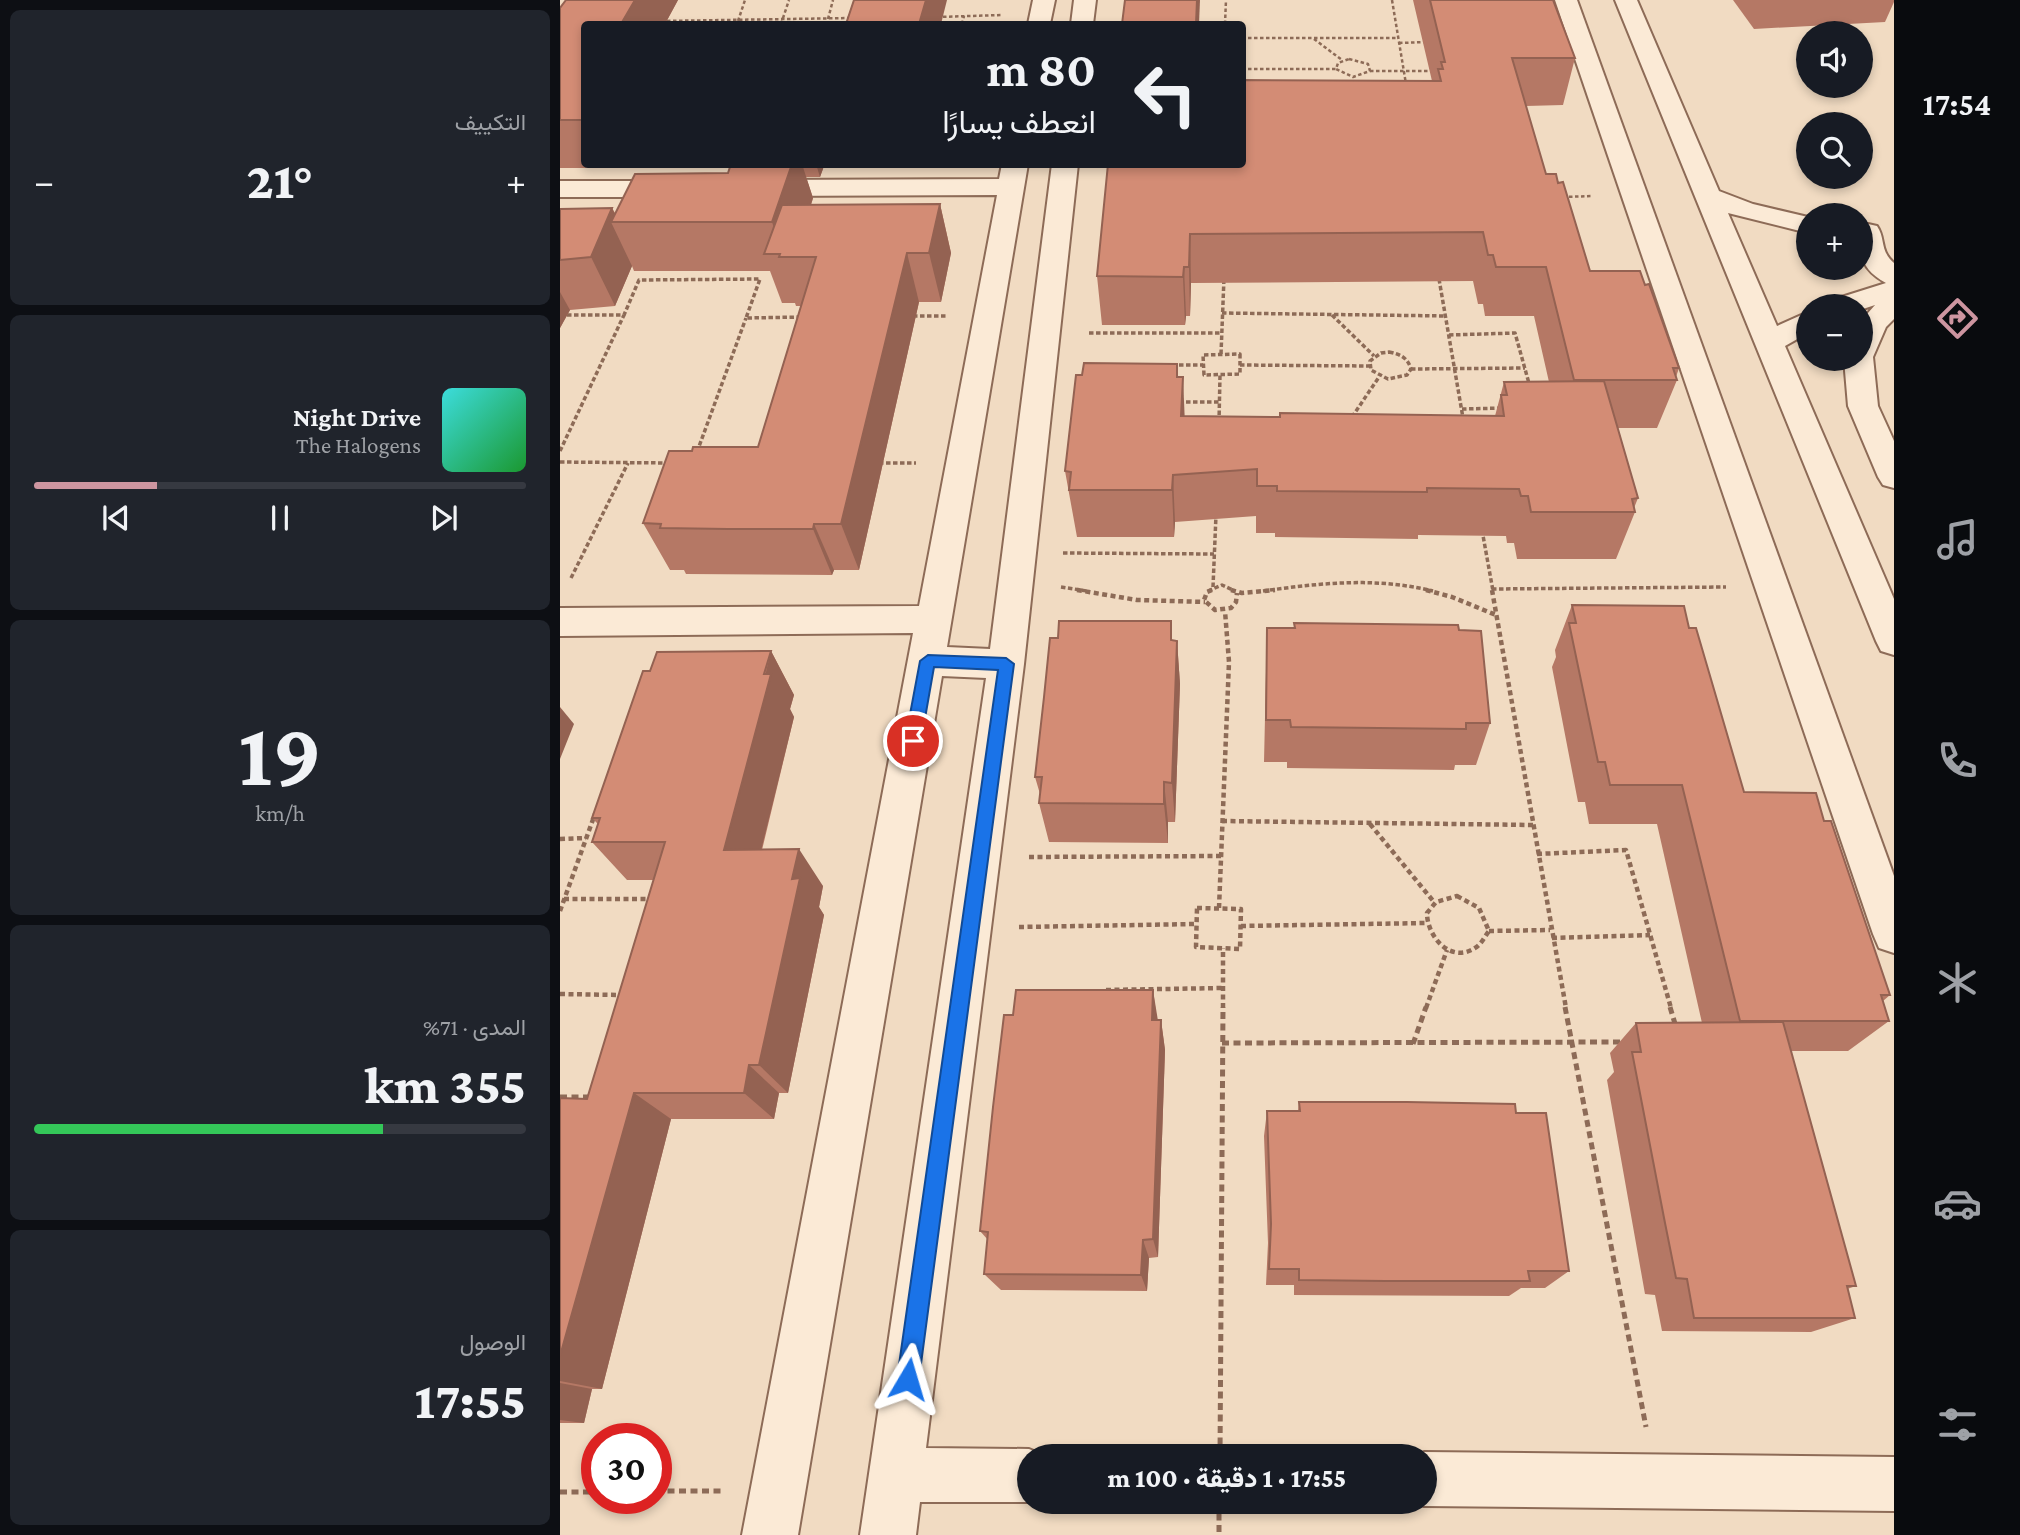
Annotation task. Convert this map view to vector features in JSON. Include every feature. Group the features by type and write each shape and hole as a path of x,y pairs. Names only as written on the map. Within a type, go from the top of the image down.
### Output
{"street":[{"path":"1082,21 1086,0"},
{"path":"1566,0 1624,72 1708,196 1893,636"},
{"path":"1626,0 1624,72 1635,196 1894,934"},
{"path":"888,1535 1006,664 1065,168"},
{"path":"726,188 1013,176 769,1535"},
{"path":"560,189 699,188"},
{"path":"1708,196 1745,210 1796,222"},
{"path":"1874,231 1867,243 1871,255 1894,277"},
{"path":"1873,296 1894,290"},
{"path":"1873,324 1894,302"},
{"path":"1770,342 1796,328"},
{"path":"1861,371 1863,406 1894,477"},
{"path":"560,622 934,619"},
{"path":"928,661 1006,664"},
{"path":"896,1475 1017,1476"},
{"path":"1437,1479 1894,1484"}],"path":[{"path":"738,21 745,0"},
{"path":"783,20 789,0"},
{"path":"828,19 833,0"},
{"path":"1225,21 1226,0"},
{"path":"1392,0 1408,93"},
{"path":"937,17 1041,13"},
{"path":"963,21 964,16"},
{"path":"653,21 855,18"},
{"path":"1246,38 1437,42"},
{"path":"1313,38 1342,60 1363,61 1371,67 1370,71"},
{"path":"1336,69 1342,60"},
{"path":"1246,69 1336,69 1352,77 1370,71 1445,71"},
{"path":"1551,197 1635,196"},
{"path":"1437,267 1464,423"},
{"path":"1220,354 1224,272"},
{"path":"560,451 639,280 760,279 693,463"},
{"path":"1222,313 1446,316"},
{"path":"560,315 624,315"},
{"path":"1332,315 1374,356"},
{"path":"908,316 988,316"},
{"path":"746,318 813,317"},
{"path":"1046,333 1221,333"},
{"path":"1449,335 1516,333 1532,394"},
{"path":"1369,366 1374,356 1381,353 1398,354 1405,358 1411,369"},
{"path":"1240,354 1241,374 1203,375 1203,365 1203,355 1240,354"},
{"path":"1163,365 1203,365"},
{"path":"1240,365 1369,366 1379,377 1399,379 1411,369"},
{"path":"1411,369 1525,368"},
{"path":"1220,375 1219,423 1231,423"},
{"path":"1347,424 1379,377"},
{"path":"1177,402 1219,402"},
{"path":"1462,410 1511,408"},
{"path":"560,462 680,463"},
{"path":"566,588 628,463"},
{"path":"868,463 962,463"},
{"path":"1213,587 1216,514"},
{"path":"1480,520 1550,930 1656,1481"},
{"path":"1018,566 1214,554"},
{"path":"1018,566 1137,600 1206,601 1215,610 1225,611 1234,607 1238,601 1237,593"},
{"path":"1206,601 1206,592 1222,585 1237,593 1313,583 1387,583 1425,588 1462,598 1496,615"},
{"path":"1492,589 1772,586"},
{"path":"1219,908 1229,662 1225,611"},
{"path":"560,911 595,813"},
{"path":"1222,821 1532,825"},
{"path":"1370,823 1434,902"},
{"path":"560,839 586,838"},
{"path":"1537,854 1626,850 1679,1039"},
{"path":"979,857 1221,856"},
{"path":"1457,896 1470,900 1481,908 1489,931 1483,942 1474,950 1460,953 1447,950 1436,943 1426,923 1427,912 1434,902 1457,896"},
{"path":"565,898 656,899 653,911"},
{"path":"1197,908 1241,909 1240,949 1196,947 1196,925 1197,908"},
{"path":"1241,926 1426,923"},
{"path":"970,928 1196,925"},
{"path":"1489,931 1550,930"},
{"path":"1552,938 1650,935"},
{"path":"1220,1444 1223,948"},
{"path":"1413,1044 1447,950"},
{"path":"1098,990 1222,988"},
{"path":"560,994 626,995 622,1008"},
{"path":"1222,1043 1626,1042"},
{"path":"560,1097 595,1097 599,1085"},
{"path":"672,1491 778,1490"},
{"path":"560,1492 581,1492"},
{"path":"1219,1514 1219,1535"}],"building":[{"path":"566,0 635,0 623,21 581,21 581,120 560,120 560,8"},
{"path":"854,0 926,0 920,21 847,21"},
{"path":"1125,0 1197,0 1196,21 1122,21"},
{"path":"1430,0 1553,0 1575,58 1512,58 1546,174 1556,174 1558,183 1563,182 1590,271 1640,271 1645,285 1649,284 1679,368 1673,368 1677,380 1574,380 1546,267 1496,267 1493,255 1488,255 1483,232 1190,234 1189,267 1184,267 1183,277 1097,276 1108,168 1246,168 1246,80 1441,81 1438,69 1443,69 1441,62 1445,62"},
{"path":"730,168 791,168 772,222 611,222 635,174 728,173"},
{"path":"940,204 929,253 907,253 841,524 814,524 813,529 728,529 660,528 661,524 643,523 669,451 692,451 693,447 758,447 816,257 779,257 780,254 764,254 782,205"},
{"path":"612,208 591,257 560,260 560,209"},
{"path":"1084,363 1177,364 1177,377 1183,377 1181,416 1280,417 1280,413 1504,416 1501,395 1507,395 1504,382 1604,381 1638,498 1632,499 1635,512 1531,512 1528,496 1521,496 1519,489 1427,488 1427,492 1277,491 1277,486 1257,486 1257,469 1173,475 1172,490 1069,490 1071,472 1065,471 1076,375 1082,375"},
{"path":"1572,605 1684,606 1689,628 1696,628 1744,792 1816,793 1824,821 1831,821 1890,995 1881,995 1889,1021 1740,1021 1682,785 1610,785 1605,762 1598,762 1569,623 1576,623"},
{"path":"1059,621 1171,621 1171,640 1177,641 1172,783 1164,782 1164,804 1039,803 1042,777 1035,777 1050,638 1058,638"},
{"path":"1294,623 1458,625 1459,630 1481,631 1490,723 1466,723 1466,729 1291,727 1290,720 1266,720 1267,628 1295,628"},
{"path":"771,651 764,674 771,674 724,850 799,849 792,879 800,878 759,1065 749,1065 744,1093 634,1093 560,1356 560,1098 587,1099 665,842 592,842 600,818 592,818 643,671 650,671 657,652"},
{"path":"1016,990 1153,990 1152,1020 1161,1020 1153,1239 1143,1240 1141,1275 984,1274 988,1232 980,1231 993,1107 1004,1015 1013,1015"},
{"path":"1783,1022 1856,1286 1847,1286 1855,1318 1694,1318 1687,1279 1676,1278 1665,1223 1632,1052 1641,1052 1636,1023"},
{"path":"1299,1102 1515,1104 1516,1113 1546,1113 1569,1271 1528,1271 1530,1281 1385,1281 1299,1280 1299,1269 1269,1269 1271,1224 1267,1111 1300,1111"}],"route":[{"path":"908,1379 1006,664 928,661 913,741"}]}
